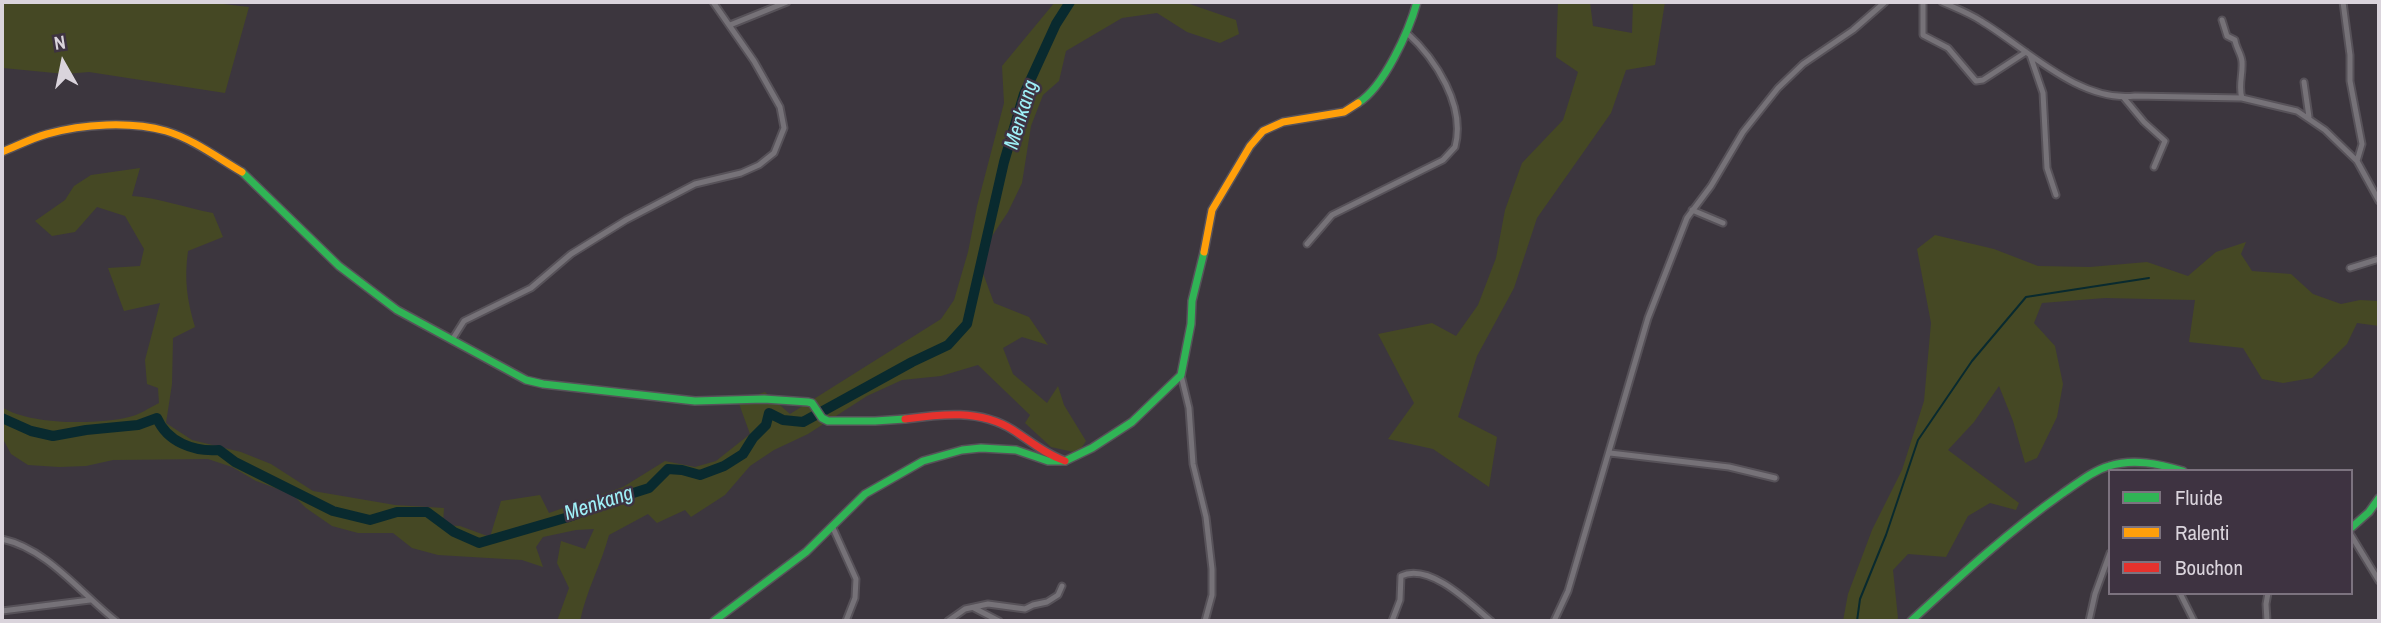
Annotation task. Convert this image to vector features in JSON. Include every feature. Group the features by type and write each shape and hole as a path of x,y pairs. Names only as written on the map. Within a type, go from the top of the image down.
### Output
{"street":[{"path":"452,340 464,321 531,288 571,254 625,220 695,184 741,173 770,158 781,138 783,118 754,61 713,2"},
{"path":"730,25 787,2"},
{"path":"1205,621 1213,590 1211,557 1206,517 1193,464 1193,440 1186,389 1181,375 1191,324 1192,300 1200,276 1212,210 1258,135 1283,122 1344,112 1363,100 1382,76 1406,32 1417,2"},
{"path":"1554,621 1568,591 1652,307 1692,210 1711,186 1743,132 1777,89 1803,64 1863,22 1885,2"},
{"path":"1923,2 1923,35 1948,48 1976,81 1983,80 2028,54"},
{"path":"1942,2 1978,19 2028,54 2081,85 2124,98 2242,98 2286,107 2310,118 2357,161 2379,201"},
{"path":"2343,2 2350,55 2350,82 2362,144 2357,161"},
{"path":"2222,20 2227,36 2235,40 2236,48 2243,59 2240,90 2242,98"},
{"path":"1307,244 1332,215 1443,160 1455,148 1457,122 1448,89 1429,59 1406,32"},
{"path":"2028,54 2043,93 2047,168 2056,195"},
{"path":"2304,82 2310,118"},
{"path":"2124,98 2165,141 2154,167"},
{"path":"2,152 47,134 95,126 145,127 172,133 196,144 243,173 339,266 397,310 526,380 695,401 773,399 808,402 813,403 822,418 828,421 886,421 945,412 978,416 1002,424 1050,456 1065,461"},
{"path":"1692,210 1723,223"},
{"path":"2350,268 2379,259"},
{"path":"714,621 806,552 865,494 900,472 962,450 1016,450 1048,461 1065,461 1082,454 1132,422 1181,375"},
{"path":"1610,453 1729,467 1775,478"},
{"path":"1910,621 1998,543 2060,494 2105,467 2134,462 2155,463 2176,469"},
{"path":"2151,469 2155,463"},
{"path":"2353,526 2369,512 2379,498"},
{"path":"833,528 856,579 855,598 846,621"},
{"path":"2353,538 2379,581"},
{"path":"2,540 21,544 58,569 116,621"},
{"path":"2090,621 2093,600 2108,559"},
{"path":"1392,621 1400,600 1401,576 1408,573 1439,580 1492,621"},
{"path":"947,621 971,608 996,604 1025,609 1047,602 1058,595 1062,586"},
{"path":"2181,595 2194,621"},
{"path":"2267,621 2268,595"},
{"path":"2,611 51,607 90,600"},
{"path":"971,608 999,621"}],"green space":[{"path":"2,2 206,2 249,7 225,93 89,72 65,74 3,68"},
{"path":"1055,2 1184,2 1236,20 1239,34 1220,43 1187,32 1157,13 1122,18 1066,51 1059,81 1043,95 1031,126 1022,183 1008,212 986,245 981,268 994,303 1029,317 1048,345 1022,337 1003,348 1013,374 1047,403 1058,386 1064,405 1086,441 1078,453 1051,447 1025,423 1030,415 978,365 941,376 902,380 867,396 808,434 774,450 750,466 725,495 691,517 685,510 657,523 648,514 609,535 580,621 557,621 569,588 557,563 561,541 585,549 594,529 543,537 536,547 543,567 522,560 438,555 412,548 393,533 358,533 332,526 306,508 292,494 208,459 113,460 86,466 59,467 28,465 11,454 2,437 2,407 29,417 82,422 129,417 159,403 158,388 147,384 145,360 160,303 124,311 108,268 140,266 144,249 125,216 97,207 75,232 52,236 35,221 65,200 74,186 91,175 140,168 132,196 213,213 223,237 188,251 187,290 195,327 173,338 172,384 166,423 192,440 241,452 271,464 313,491 395,505 444,508 443,525 460,526 490,537 501,501 540,495 549,513 623,487 665,461 695,467 716,461 750,434 738,401 765,392 790,414 941,319 954,300 968,252 1004,103 1002,66"},
{"path":"1558,2 1590,2 1593,26 1632,33 1633,2 1665,2 1655,65 1626,70 1611,113 1537,218 1514,288 1477,356 1458,417 1497,437 1489,487 1433,449 1388,439 1414,403 1378,334 1432,323 1456,336 1478,305 1496,258 1505,210 1522,163 1563,120 1578,72 1556,57"},
{"path":"1935,235 1994,249 2038,266 2090,267 2147,262 2188,276 2216,252 2246,242 2241,254 2252,271 2291,274 2313,294 2341,304 2360,300 2379,301 2379,326 2357,323 2347,344 2312,378 2283,383 2262,379 2243,348 2189,342 2195,300 2105,298 2042,303 2034,323 2055,346 2063,384 2057,417 2037,458 2025,463 1999,386 1974,422 1948,450 2019,503 2016,510 1990,503 1968,516 1946,557 1908,554 1893,570 1898,618 1896,621 1843,621 1848,594 1872,530 1902,470 1924,401 1931,323 1917,249"}],"waterway":[{"name":"Menkang","path":"2,418 31,431 53,436 138,425 157,418 167,433 182,444 219,450 235,462 333,511 370,520 397,512 427,512 454,532 479,543 572,516 649,488 668,469 700,475 724,466 743,454 753,438 766,425 769,413 783,420 803,422 948,345 967,324 1004,162 1024,94 1056,24 1070,2"},
{"path":"1857,621 1860,599 1886,535 1918,440 1972,361 2026,297 2149,278"}],"traffic: fast":[{"path":"1358,103 1386,72 1402,42 1417,2"},
{"path":"242,172 339,266 397,310 526,380 695,401 764,399 808,402 828,421 905,419"},
{"path":"714,621 806,552 865,494 923,461 962,450 981,448 1016,450 1048,461 1065,461 1092,448 1132,422 1181,375 1191,324 1192,301 1204,252"},
{"path":"1911,621 2004,538 2091,474 2128,462 2156,464 2175,469"},
{"path":"2353,526 2369,512 2379,498"}],"traffic: slow":[{"path":"1204,252 1212,210 1250,146 1263,131 1283,122 1344,112 1358,103"},
{"path":"2,152 61,131 106,125 137,126 166,131 186,139 242,172"}],"traffic: jam":[{"path":"905,419 946,415 987,419 1000,423 1065,461"}]}
